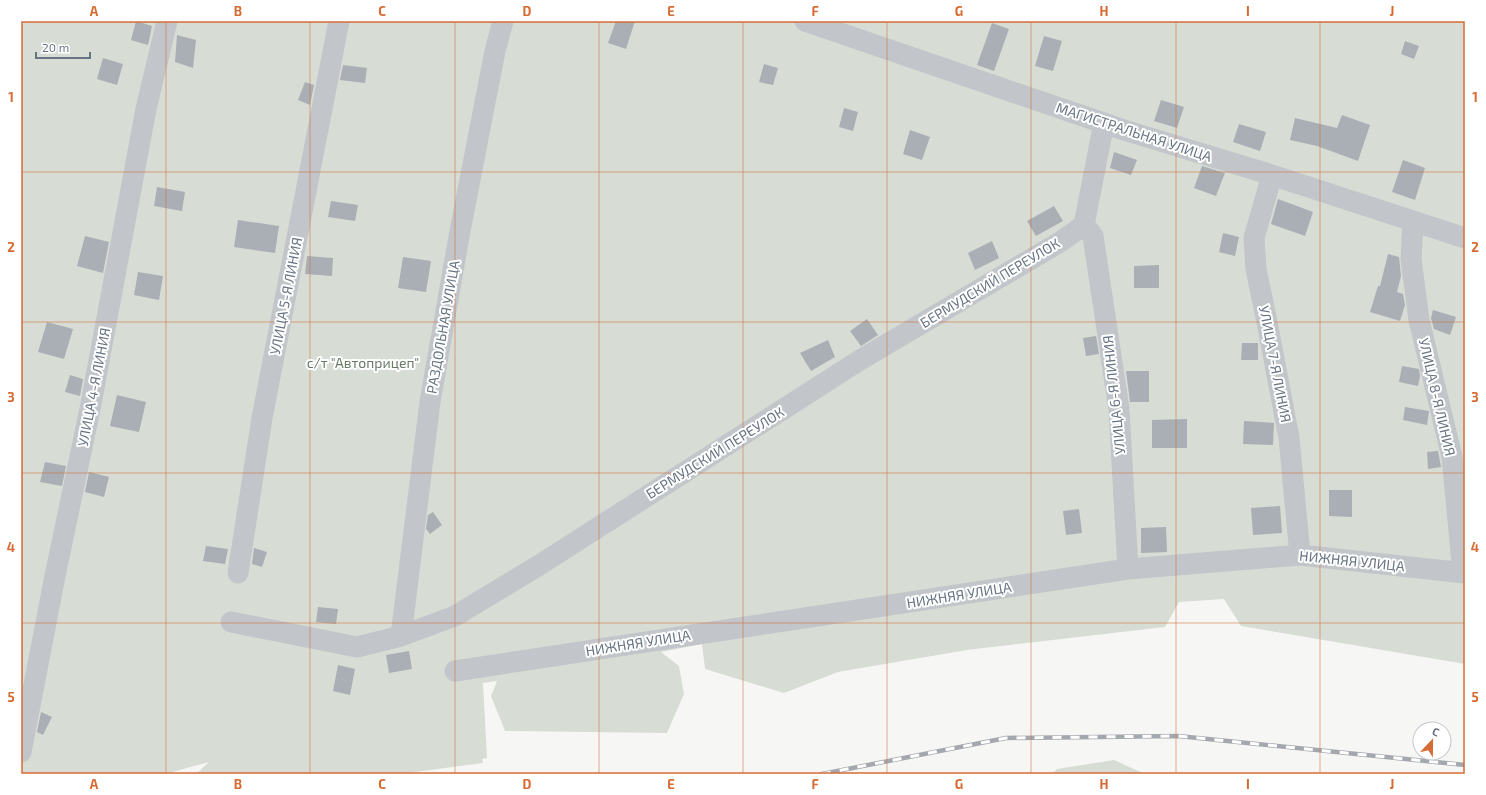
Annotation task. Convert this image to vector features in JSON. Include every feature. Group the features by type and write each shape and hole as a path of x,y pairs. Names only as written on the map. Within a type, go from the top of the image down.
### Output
{"street":[{"name":"УЛИЦА 4-Я ЛИНИЯ","path":"21,752 55,576 90,409 146,110 168,21"},
{"name":"УЛИЦА 5-Я ЛИНИЯ","path":"238,573 262,418 339,21"},
{"name":"РАЗДОЛЬНАЯ УЛИЦА","path":"401,636 430,402 494,51 502,21"},
{"name":"МАГИСТРАЛЬНАЯ УЛИЦА","path":"805,21 1104,123 1272,175 1465,238"},
{"path":"1084,225 1104,123"},
{"name":"УЛИЦА 7-Я ЛИНИЯ","path":"1272,175 1254,238 1256,269 1268,322 1289,438 1300,555"},
{"name":"УЛИЦА 8-Я ЛИНИЯ","path":"1413,221 1411,259 1419,320 1452,457 1464,573"},
{"name":"БЕРМУДСКИЙ ПЕРЕУЛОК","path":"231,622 357,647 401,636 455,616 541,564 860,360 1060,242 1084,225"},
{"name":"УЛИЦА 6-Я ЛИНИЯ","path":"1084,225 1093,236 1119,409 1128,569"},
{"name":"НИЖНЯЯ УЛИЦА","path":"455,671 1128,569 1300,555 1464,573"}],"green space":[{"name":"с/т \"Автоприцеп\"","path":"21,21 1465,21 1465,664 1241,626 1224,599 1179,602 1165,627 967,650 838,672 784,693 705,669 702,644 661,652 679,666 684,694 667,733 505,731 491,696 497,681 483,683 487,758 482,759 483,763 400,774 196,774 209,762 165,774 21,774"},
{"path":"1114,760 1145,774 1052,774 1057,769"}],"building":[{"path":"136,21 152,26 148,45 131,40"},
{"path":"616,21 635,21 626,49 608,43"},
{"path":"992,23 1009,29 994,71 977,65"},
{"path":"177,35 196,40 193,68 175,62"},
{"path":"1044,36 1062,41 1053,71 1035,66"},
{"path":"1405,41 1419,46 1414,59 1401,54"},
{"path":"103,58 123,64 117,85 97,79"},
{"path":"764,64 778,68 773,85 759,82"},
{"path":"343,65 367,68 365,83 340,80"},
{"path":"305,82 314,85 310,105 298,100"},
{"path":"1161,100 1184,107 1177,128 1154,121"},
{"path":"844,108 858,112 853,131 839,127"},
{"path":"1342,115 1370,125 1358,161 1317,146 1290,140 1295,118 1337,128"},
{"path":"1239,124 1266,132 1260,151 1233,142"},
{"path":"910,130 930,137 922,160 903,154"},
{"path":"1114,152 1137,160 1131,175 1110,168"},
{"path":"1403,160 1425,168 1415,200 1392,192"},
{"path":"1202,166 1225,173 1216,196 1194,188"},
{"path":"157,187 185,192 182,211 154,206"},
{"path":"1278,199 1313,212 1305,236 1271,224"},
{"path":"331,201 358,205 355,221 328,217"},
{"path":"1054,206 1063,221 1036,236 1027,221"},
{"path":"238,220 279,226 275,253 234,247"},
{"path":"1223,233 1239,237 1235,256 1219,252"},
{"path":"85,236 109,242 103,273 77,266"},
{"path":"992,241 999,258 975,270 968,253"},
{"path":"1388,254 1399,257 1401,276 1397,292 1403,294 1405,305 1400,321 1370,312 1378,286 1380,286"},
{"path":"307,256 333,258 332,276 305,274"},
{"path":"403,257 431,261 426,292 398,288"},
{"path":"1159,265 1159,288 1134,288 1134,266"},
{"path":"138,272 163,276 159,300 134,295"},
{"path":"1433,310 1456,317 1450,335 1434,329 1431,318"},
{"path":"867,319 878,335 861,346 850,331"},
{"path":"47,322 73,329 64,359 38,352"},
{"path":"1096,336 1099,354 1086,356 1083,338"},
{"path":"828,340 835,357 811,371 800,353"},
{"path":"1242,343 1258,343 1258,360 1241,360"},
{"path":"1402,366 1419,369 1420,376 1418,386 1399,382"},
{"path":"1126,371 1149,371 1149,402 1130,402"},
{"path":"70,375 83,379 80,396 65,392"},
{"path":"117,395 146,402 139,432 110,426"},
{"path":"1405,407 1429,411 1427,425 1403,420"},
{"path":"1187,419 1187,448 1152,448 1152,420"},
{"path":"1244,421 1274,423 1273,445 1243,444"},
{"path":"1438,451 1441,467 1428,469 1427,452"},
{"path":"45,462 66,466 62,486 40,482"},
{"path":"89,472 109,477 104,497 85,492"},
{"path":"1329,490 1352,490 1352,517 1329,516"},
{"path":"1280,506 1282,533 1253,535 1251,508"},
{"path":"1079,509 1082,533 1066,535 1063,511"},
{"path":"433,512 442,525 430,534 426,529 428,515"},
{"path":"1166,527 1167,552 1141,553 1141,528"},
{"path":"206,546 228,549 225,564 203,561"},
{"path":"254,548 267,552 262,567 252,564"},
{"path":"318,607 338,609 336,624 316,622"},
{"path":"409,651 412,669 389,673 386,655"},
{"path":"338,665 355,669 350,695 333,691"},
{"path":"41,712 52,717 43,735 37,732"}],"railway":[{"path":"822,774 1006,738 1178,736 1465,765"}]}
